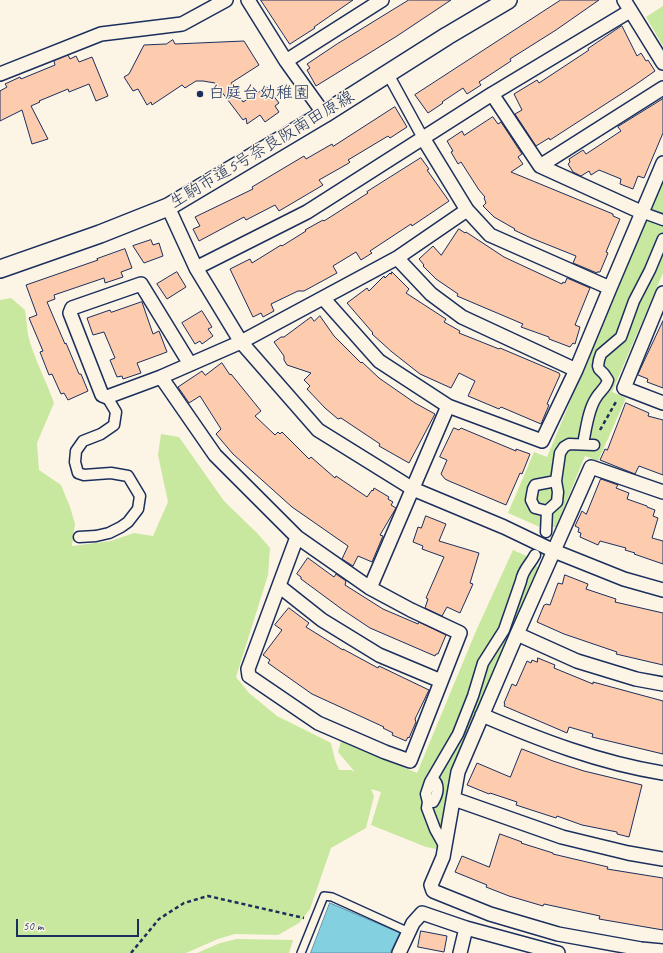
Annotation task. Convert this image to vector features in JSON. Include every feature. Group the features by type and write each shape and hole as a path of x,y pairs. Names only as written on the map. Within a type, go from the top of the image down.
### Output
{"street":[{"path":"0,74 101,34 182,24 226,0"},
{"path":"248,0 286,61 324,114"},
{"path":"286,61 382,0"},
{"name":"生駒市道5号奈良阪南田原線","path":"0,269 100,234 168,207 324,114 447,36 508,0"},
{"path":"196,268 307,212 424,138 627,5 663,63"},
{"path":"388,74 467,210 490,235 610,288"},
{"path":"540,166 663,88"},
{"path":"492,94 540,166 641,212 663,220"},
{"path":"323,298 379,361 448,406 542,441 576,370 641,212 663,163"},
{"path":"168,207 196,268 241,342 318,430 413,490 504,527 554,551 624,579 663,590"},
{"path":"107,397 161,377 241,342 397,258 467,210"},
{"path":"583,444 587,422 596,398 603,390 608,380 598,366 601,354 622,337 634,301 650,270 663,239"},
{"path":"397,258 431,294 462,317 576,370"},
{"path":"79,537 109,534 128,522 138,509 140,496 128,476 111,473 78,474 75,462 76,451 83,441 102,434 114,425 116,412 107,397 102,395 70,313 72,308 140,284 190,364"},
{"path":"663,293 660,311 624,388 663,403"},
{"path":"161,377 215,455 298,537 370,588 411,610 460,633 410,761 385,752 318,723 250,676 248,669 298,537"},
{"path":"370,588 448,406"},
{"path":"546,532 547,511 557,502 558,492 556,481 560,453 564,447 569,444 594,445"},
{"path":"663,492 591,467 458,772 443,857 431,886 433,891 490,914 558,934 663,951"},
{"path":"547,511 536,508 531,500 532,489 535,485 556,481"},
{"path":"445,847 435,829 427,808 428,802 426,794 430,782 458,734 473,696 482,662 504,630 524,569 529,565 535,554"},
{"path":"279,586 322,620 379,655 442,681"},
{"path":"517,634 577,661 636,679 663,684"},
{"path":"482,715 528,735 598,758 663,773"},
{"path":"454,799 562,837 628,853 663,859"},
{"path":"399,953 413,923 422,913 545,952 558,953"},
{"path":"460,953 466,928"}],"lane":[{"path":"301,953 324,896 332,898 409,932"}],"path":[{"path":"594,445 600,430 624,388"},
{"path":"131,953 159,919 184,903 208,896 314,920"}],"green space":[{"path":"663,6 663,46 646,17"},
{"path":"663,179 663,273 612,392 626,398 598,461 585,456 556,527 540,527 508,513 534,452 547,457"},
{"path":"11,298 25,310 28,335 54,403 37,443 39,470 61,485 75,524 72,546 111,541 134,533 153,536 168,502 158,455 161,434 179,437 224,501 257,533 270,548 268,575 236,677 249,693 277,716 331,743 339,770 351,770 355,772 338,752 341,741 417,773 476,631 513,550 529,557 536,566 540,568 471,730 451,772 437,849 426,847 371,825 381,792 371,789 374,796 366,828 331,848 310,909 299,923 278,935 235,934 218,939 186,953 0,953 0,300"},
{"path":"237,939 293,940 289,953 197,953 220,943"}],"water":[{"path":"330,903 400,933 390,953 311,953"}],"building":[{"path":"261,0 353,0 290,44"},
{"path":"409,0 451,0 397,36 316,86 307,70 310,68 307,64"},
{"path":"561,0 599,0 556,30 510,59 511,61 479,82 481,85 467,94 463,88 428,113 415,95"},
{"path":"622,26 637,56 641,53 646,61 648,60 655,71 550,140 549,138 536,146 515,114 522,110 514,94 537,80 539,83"},
{"path":"173,40 175,44 244,41 259,65 231,83 243,102 267,87 279,103 275,106 279,112 265,122 260,115 247,124 246,118 243,120 215,83 203,81 196,81 185,88 182,85 152,105 151,102 147,105 138,89 133,91 124,77 129,74 144,45 166,44"},
{"path":"68,55 70,59 76,56 79,62 92,57 108,96 96,101 89,84 69,92 68,89 39,101 40,102 31,106 48,139 32,144 22,110 0,121 0,91 7,87 5,84 20,77 21,79 55,65 54,61"},
{"path":"663,99 663,133 644,178 638,176 633,189 620,184 621,179 599,170 591,175 589,171 581,176 573,172 568,164 570,162 569,159 583,150 586,154 621,131 618,127"},
{"path":"395,107 407,127 390,138 388,136 348,160 350,162 349,163 319,180 323,185 279,211 275,205 246,220 244,217 199,241 193,229 200,226 195,217 253,189 252,187 304,156 306,159 332,144 333,146"},
{"path":"493,117 498,124 501,122 522,154 518,157 523,164 511,172 613,214 613,216 620,219 606,252 608,253 600,272 597,273 573,263 576,256 514,230 515,229 494,217 483,206 486,203 485,197 461,162 458,164 447,141 462,131 464,135"},
{"path":"421,158 429,169 427,170 449,201 412,226 411,224 370,251 372,253 361,260 356,252 333,266 337,273 304,291 298,291 271,304 274,311 263,317 261,313 253,317 230,269 250,259 252,263 281,245 282,246 306,231 305,230 323,220 324,221"},
{"path":"459,229 504,257 562,284 563,282 565,283 567,278 590,288 575,325 580,327 575,344 573,343 570,347 549,339 549,337 521,327 523,324 457,296 458,294 436,279 423,266 424,265 419,259 433,246 441,255"},
{"path":"151,240 153,245 159,243 163,256 144,263 133,246"},
{"path":"125,249 132,268 121,272 123,277 105,283 104,278 54,295 55,299 47,302 65,344 66,343 88,391 68,400 64,393 61,394 52,374 49,375 40,352 43,351 29,318 37,315 26,285"},
{"path":"177,272 186,287 167,299 157,284"},
{"path":"392,272 409,289 406,293 446,319 444,322 460,331 459,333 499,349 500,348 559,373 560,375 547,404 549,405 541,424 501,407 499,409 468,396 475,381 459,373 451,388 420,374 372,334 373,333 347,303 367,288 369,291 384,276 385,278"},
{"path":"142,302 153,334 159,331 167,352 137,363 141,373 123,379 122,376 117,377 110,360 115,358 104,332 93,335 87,318 110,310 111,312"},
{"path":"202,311 212,327 208,329 213,336 202,344 200,341 195,344 182,323"},
{"path":"320,316 334,336 361,363 362,362 379,378 415,403 435,414 409,463 379,446 380,444 341,418 338,419 307,389 310,386 304,380 311,373 287,365 284,360 284,356 274,342 281,337 284,337 311,317 314,321"},
{"path":"663,321 663,388 647,382 648,379 638,375"},
{"path":"222,363 230,375 231,374 261,411 255,416 275,435 278,432 280,434 282,432 309,459 311,457 335,478 336,476 367,497 374,488 389,497 388,499 393,502 391,505 396,508 380,535 383,536 372,562 358,556 353,566 342,559 348,546 292,507 233,454 216,434 221,429 200,396 189,403 178,387 202,371 205,375"},
{"path":"626,403 649,413 648,416 663,420 663,475 639,466 635,474 600,460 605,449 607,450"},
{"path":"454,428 459,430 461,428 516,451 516,449 530,454 522,474 520,473 506,505 449,481 441,474 447,460 440,457"},
{"path":"601,479 618,485 616,488 629,493 627,499 655,510 653,516 658,518 652,538 663,541 663,564 634,554 635,553 625,550 626,548 600,541 598,545 580,537 581,533 578,532 579,528 575,526 582,511 586,514"},
{"path":"426,516 446,524 439,541 479,553 470,583 473,584 460,613 447,607 442,616 425,608 428,599 426,598 444,557 422,549 423,546 413,542 418,527 421,528"},
{"path":"308,558 334,577 336,574 346,581 345,585 383,609 418,624 419,622 446,635 438,654 435,656 370,628 301,579 301,577 297,574"},
{"path":"565,575 588,584 586,589 616,599 615,602 663,613 663,665 616,654 617,652 564,634 537,622 544,605 550,605 558,583 562,584"},
{"path":"289,608 309,623 306,627 343,650 378,668 379,666 429,690 415,719 416,722 409,738 408,737 406,741 392,735 393,733 383,728 384,727 312,694 268,663 270,660 263,655 282,630 275,625"},
{"path":"538,658 555,665 554,668 593,684 593,682 663,701 663,754 592,737 593,734 569,727 567,733 504,706 512,684 516,686 527,661 531,663 532,660 537,662"},
{"path":"522,749 584,771 642,785 629,837 617,834 617,832 582,825 557,816 556,818 516,805 517,802 490,793 489,794 467,785 477,763 510,777"},
{"path":"500,834 553,854 608,867 607,869 663,878 663,930 599,919 600,916 544,904 543,906 509,896 455,872 462,856 489,867"},
{"path":"421,931 447,936 444,952 418,947"}],"place":[{"name":"白庭台幼稚園","path":"200,94"}]}
